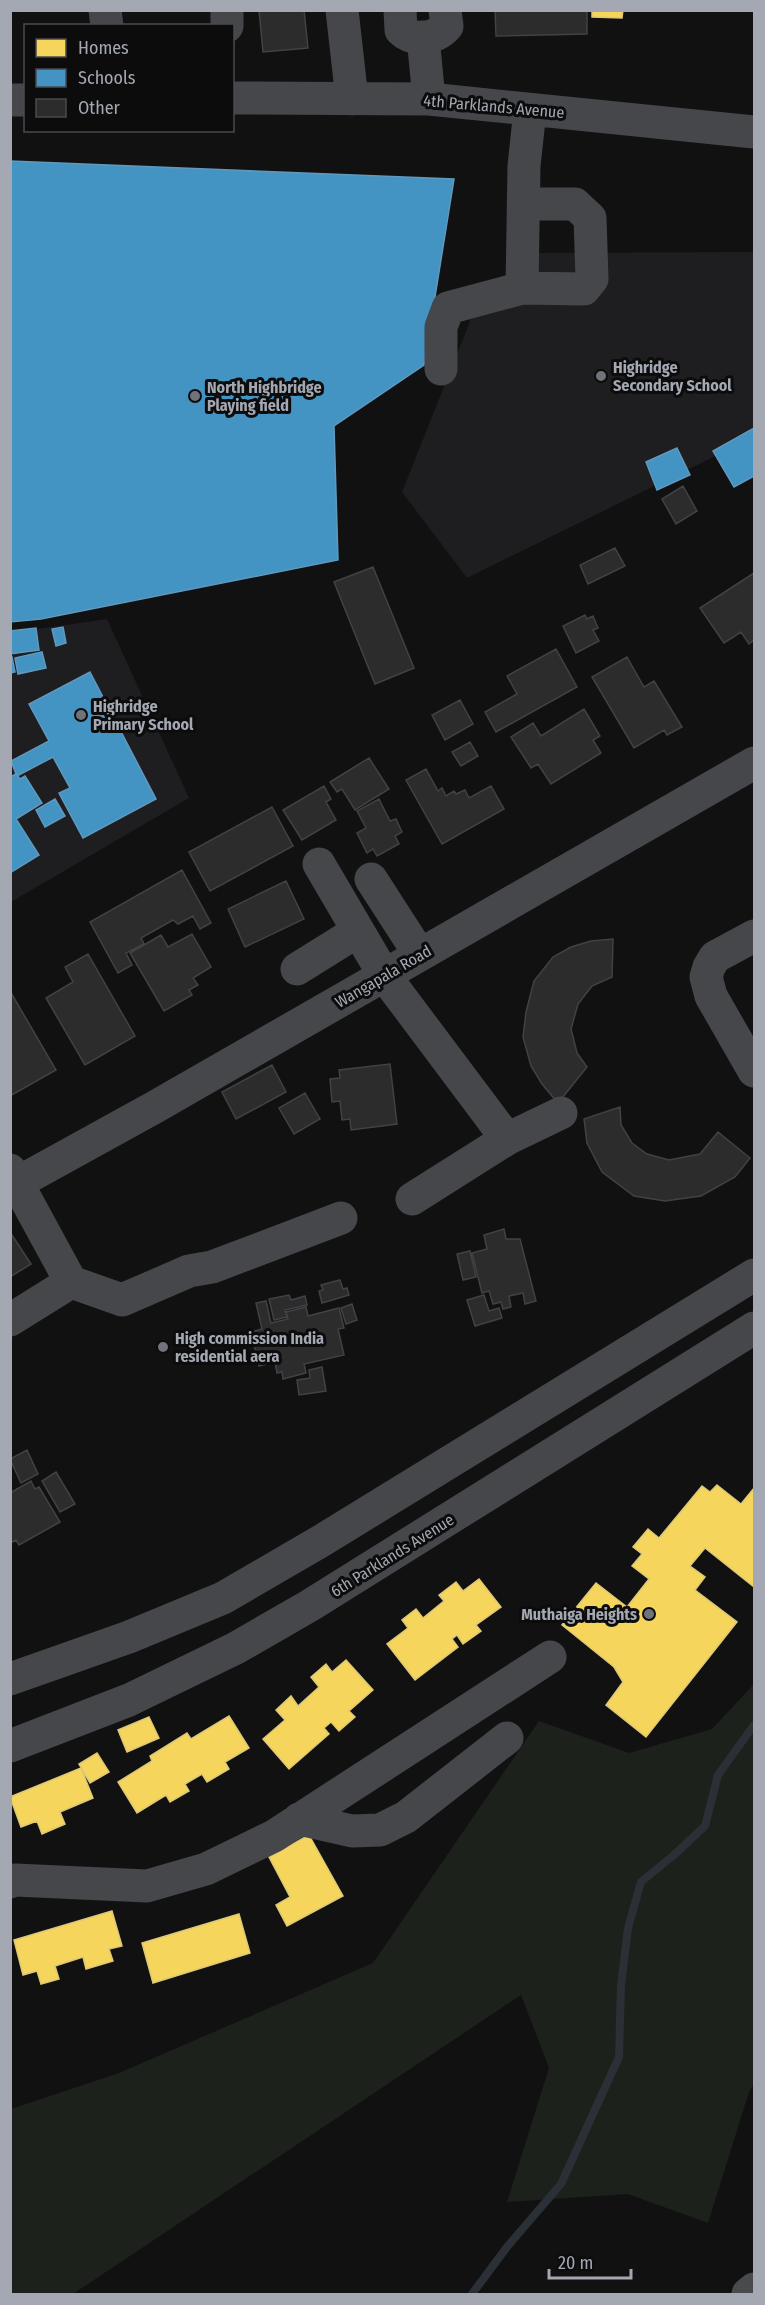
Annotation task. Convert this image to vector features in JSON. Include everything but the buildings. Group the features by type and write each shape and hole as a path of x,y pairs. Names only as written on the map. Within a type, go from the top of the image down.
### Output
{"main road":[{"path":"748,2295 754,2289"}],"street":[{"path":"342,10 352,99"},
{"path":"400,10 401,30 411,37 432,37 442,32 447,26 445,10"},
{"path":"423,37 429,99"},
{"name":"4th Parklands Avenue","path":"234,98 429,99 754,132"},
{"path":"522,288 524,166 530,110"},
{"path":"441,369 441,327 448,308 522,288 584,289 592,279 590,218 575,204 524,204"},
{"name":"Wangapala Road","path":"13,1180 420,955 754,763"},
{"path":"319,864 384,975 507,1139"},
{"path":"370,879 420,955"},
{"path":"297,969 358,931"},
{"path":"754,936 715,957 706,977 711,996 754,1071"},
{"path":"412,1199 507,1139 561,1113"},
{"path":"13,1180 71,1282 122,1300 189,1271 212,1267 341,1218"},
{"path":"10,1679 129,1637 223,1598 321,1541 754,1275"},
{"path":"10,1320 71,1282"},
{"name":"6th Parklands Avenue","path":"10,1746 129,1701 236,1648 309,1606 754,1328"},
{"path":"12,1877 147,1886 206,1869 274,1836 550,1657"},
{"path":"299,1819 351,1831 380,1830 406,1817 507,1738"}],"shaded area":[{"name":"Highridge Secondary School","path":"754,252 754,437 467,578 402,492 472,316 537,253"},
{"name":"Highridge Primary School","path":"107,619 189,798 11,902 10,633"},
{"path":"754,1684 754,2084 749,2092 708,2223 628,2194 507,2202 549,2068 521,1995 73,2294 11,2294 11,2109 119,2073 373,1963 539,1721 629,1753 712,1729"}],"waterway":[{"path":"472,2294 507,2247 561,2184 619,2057 621,1986 628,1928 641,1882 705,1826 718,1775 754,1725"}],"place":[{"name":"Highridge Secondary School","path":"601,376"},
{"name":"North Highbridge Playing field","path":"195,396"},
{"name":"Highridge Primary School","path":"81,715"},
{"name":"High commission India residential aera","path":"163,1347"},
{"name":"Muthaiga Heights","path":"649,1614"}]}
